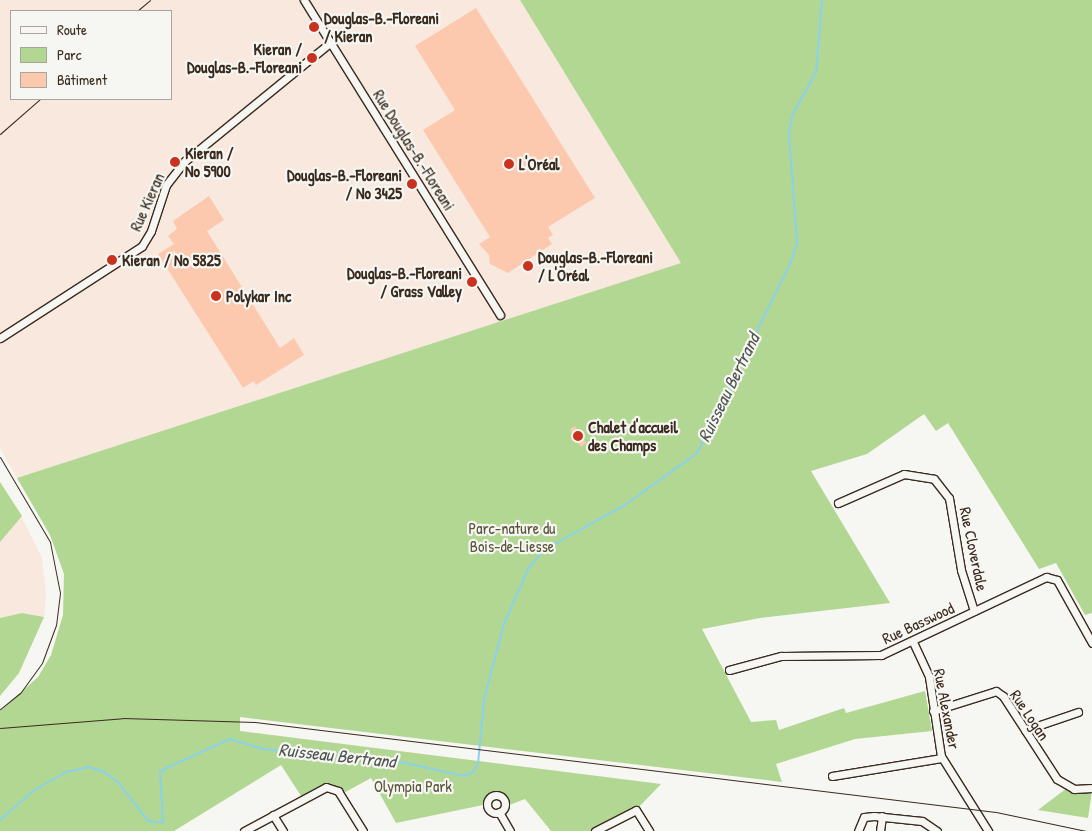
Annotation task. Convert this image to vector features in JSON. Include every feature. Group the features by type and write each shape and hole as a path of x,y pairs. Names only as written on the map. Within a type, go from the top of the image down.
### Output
{"street":[{"name":"Rue Douglas-B.-Floreani","path":"304,0 500,316"},
{"name":"Rue Kieran","path":"0,338 142,246 151,231 166,185 185,161 331,42"},
{"name":"Rue Cloverdale","path":"838,503 904,474 934,479 949,498 961,570 974,611"},
{"name":"Rue Basswood","path":"729,670 781,656 881,655 913,642 1046,577 1053,577 1092,643"},
{"name":"Rue Alexander","path":"913,642 929,677 942,758 988,831"},
{"name":"Rue Logan","path":"933,711 996,691 1003,696 1064,784 1074,789 1092,788"},
{"path":"1025,730 1078,712"},
{"path":"832,776 942,758"},
{"path":"244,831 332,787 363,831"},
{"path":"595,831 636,810 649,831"},
{"path":"499,812 510,831"},
{"path":"273,815 283,831"},
{"path":"858,831 864,816 882,816 922,821 937,831"},
{"path":"880,831 882,816"}],"shaded area":[{"path":"0,0 520,0 681,263 17,478 0,448"},
{"path":"19,512 42,558 46,594 44,617 22,613 0,618 0,518"}],"green space":[{"name":"Parc-nature du Bois-de-Liesse","path":"520,0 1092,0 1092,613 1085,615 1056,563 1039,569 948,423 936,431 924,414 867,454 811,471 890,603 760,618 702,629 751,722 776,720 779,730 844,708 846,713 925,691 932,731 855,739 776,764 782,782 240,717 240,731 661,784 636,810 595,831 551,831 525,799 504,807 503,799 497,795 488,802 491,811 483,805 396,823 371,778 340,795 333,787 303,799 281,765 174,831 0,831 0,711 38,677 51,655 63,615 64,574 50,535 17,478 681,263"},
{"path":"0,482 22,516 0,542"},
{"path":"22,613 44,617 19,673 0,696 0,618"},
{"path":"1067,788 1080,793 1092,791 1088,818 1038,810"}],"building":[{"name":"L'Oréal","path":"476,8 595,198 548,227 553,235 548,238 552,244 508,273 490,264 489,255 479,244 490,237 423,130 455,110 415,46"},
{"name":"Polykar Inc","path":"209,196 224,220 207,231 280,348 294,338 304,355 256,385 254,381 243,388 158,254 174,244 168,236 177,229 173,221"},
{"name":"Chalet d'accueil des Champs","path":"575,426 586,443 581,447 570,429"}],"waterway":[{"name":"Ruisseau Bertrand","path":"0,820 33,791 66,772 89,767 104,772 118,782 148,821 163,823 160,771 230,739 263,749 405,763 464,776 473,772 478,764 484,699 504,624 528,569 544,550 625,505 697,453 791,262 797,243 789,133 792,116 816,72 822,0"}],"tram line":[{"path":"138,10 150,0"},
{"path":"0,134 39,100"},
{"path":"0,457 50,542 60,593 56,625 42,663 20,693 0,709"},
{"path":"0,728 123,718 255,722 996,812 1086,831"}],"place":[{"name":"Douglas-B.-Floreani / Kieran","path":"314,27"},
{"name":"Kieran / Douglas-B.-Floreani","path":"312,58"},
{"name":"Kieran / No 5900","path":"175,162"},
{"name":"L'Oréal","path":"509,164"},
{"name":"Douglas-B.-Floreani / No 3425","path":"412,184"},
{"name":"Kieran / No 5825","path":"112,260"},
{"name":"Douglas-B.-Floreani / L'Oréal","path":"528,266"},
{"name":"Douglas-B.-Floreani / Grass Valley","path":"472,282"},
{"name":"Polykar Inc","path":"216,296"},
{"name":"Chalet d'accueil des Champs","path":"578,436"}],"park label":[{"name":"Olympia Park","path":"413,786"}]}
